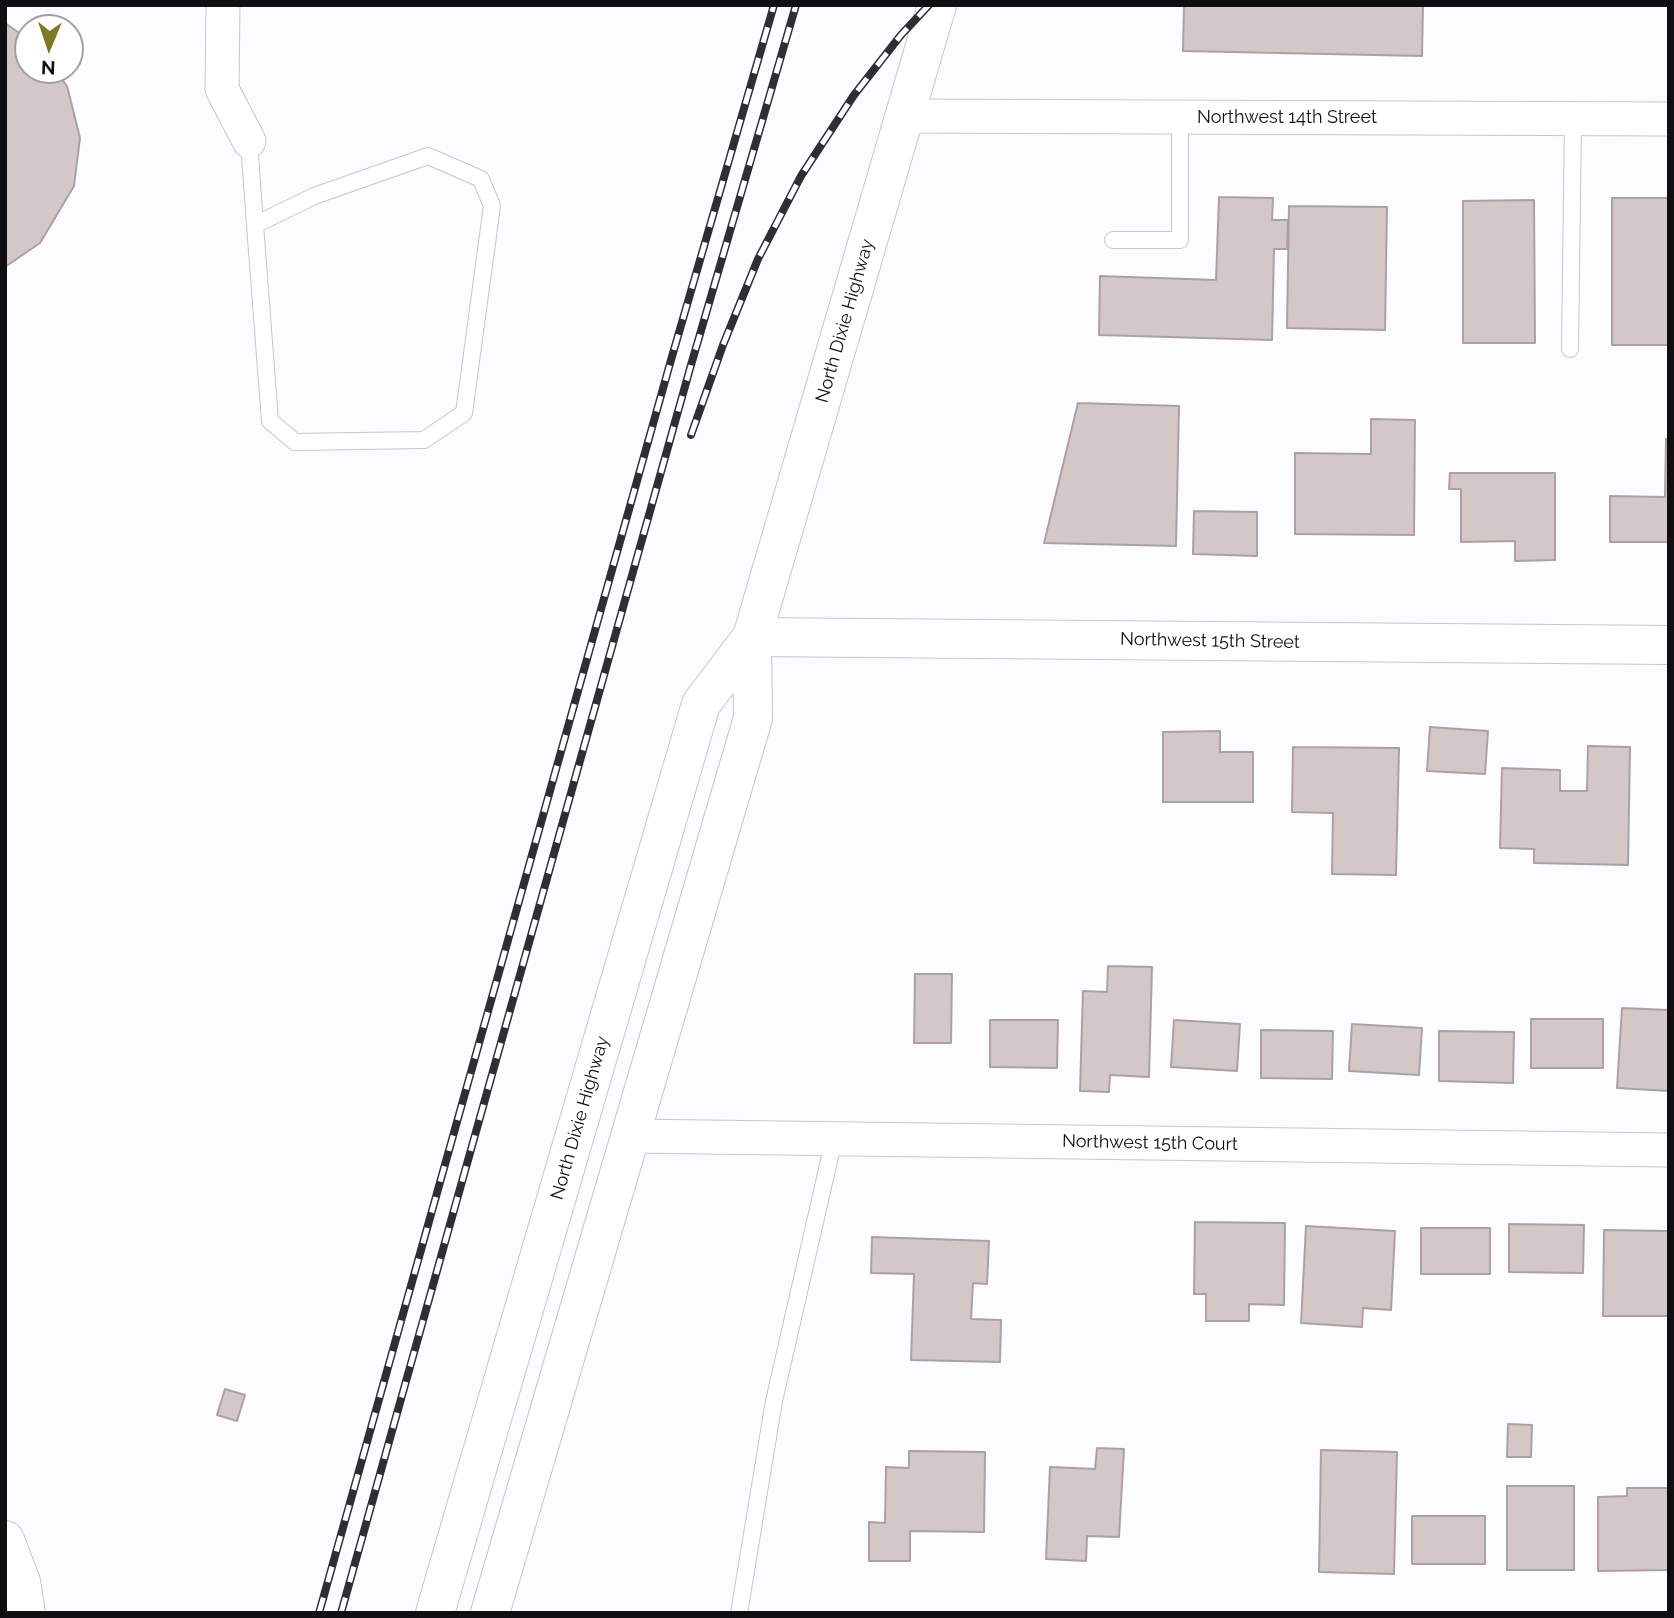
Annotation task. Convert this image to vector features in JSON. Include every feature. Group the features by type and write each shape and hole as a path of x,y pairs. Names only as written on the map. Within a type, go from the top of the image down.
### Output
{"main road":[{"name":"North Dixie Highway","path":"490,1613 752,718 752,637 937,5"},
{"name":"North Dixie Highway","path":"435,1613 701,705 752,637"},
{"name":"Northwest 15th Street","path":"752,637 1669,645"},
{"path":"5,1540 20,1582 26,1613"}],"street":[{"path":"223,5 222,89 249,141"},
{"name":"Northwest 14th Street","path":"905,116 1669,120"},
{"name":"Northwest 15th Court","path":"631,1136 1669,1150"}],"lane":[{"path":"1114,240 1180,240 1180,117"},
{"path":"1570,349 1573,119"},
{"path":"249,141 255,225 270,421 295,442 424,440 464,413 492,206 481,179 428,156 314,196 255,225"},
{"path":"739,1613 774,1401 834,1139"}],"building":[{"path":"1184,5 1423,5 1422,56 1183,51"},
{"path":"5,23 14,29 14,84 66,84 80,138 74,186 40,243 5,267"},
{"path":"1219,197 1273,198 1272,220 1288,220 1287,249 1274,249 1272,340 1099,335 1100,276 1216,280"},
{"path":"1612,198 1669,198 1669,345 1612,345"},
{"path":"1534,200 1535,343 1463,343 1463,201"},
{"path":"1289,206 1387,207 1385,330 1287,328"},
{"path":"1078,403 1179,406 1176,546 1044,543"},
{"path":"1371,419 1415,420 1414,535 1295,534 1295,453 1371,454"},
{"path":"1666,439 1669,439 1669,542 1610,542 1610,496 1665,497"},
{"path":"1450,473 1555,473 1555,560 1515,561 1515,541 1461,542 1461,489 1449,489"},
{"path":"1194,511 1257,512 1257,556 1193,554"},
{"path":"1430,727 1488,731 1485,774 1427,771"},
{"path":"1220,731 1220,752 1253,752 1253,802 1163,802 1163,732"},
{"path":"1588,746 1630,747 1628,865 1534,863 1534,849 1500,848 1502,768 1560,770 1560,791 1587,791"},
{"path":"1293,747 1399,748 1396,875 1332,874 1333,813 1292,812"},
{"path":"1108,966 1152,967 1149,1077 1110,1075 1109,1092 1080,1091 1083,991 1107,992"},
{"path":"915,974 952,974 951,1043 914,1043"},
{"path":"1622,1008 1669,1010 1669,1091 1617,1088"},
{"path":"1531,1019 1603,1019 1603,1068 1531,1068"},
{"path":"990,1020 1058,1020 1057,1068 990,1067"},
{"path":"1174,1020 1240,1024 1237,1071 1171,1067"},
{"path":"1352,1024 1422,1028 1419,1075 1349,1071"},
{"path":"1261,1030 1333,1031 1332,1079 1261,1078"},
{"path":"1439,1031 1514,1032 1513,1083 1439,1081"},
{"path":"1195,1222 1285,1223 1284,1305 1249,1304 1249,1321 1206,1321 1206,1294 1194,1294"},
{"path":"1509,1224 1584,1225 1583,1273 1509,1272"},
{"path":"1306,1226 1395,1231 1391,1310 1363,1308 1362,1327 1301,1323"},
{"path":"1421,1228 1490,1228 1490,1274 1421,1274"},
{"path":"1604,1230 1669,1231 1669,1316 1603,1316"},
{"path":"872,1237 989,1241 987,1284 973,1283 971,1319 1001,1320 1000,1362 911,1360 914,1274 871,1273"},
{"path":"225,1389 245,1395 237,1421 217,1415"},
{"path":"1508,1424 1532,1425 1531,1457 1507,1457"},
{"path":"1097,1448 1124,1449 1119,1537 1087,1536 1086,1561 1046,1559 1050,1467 1095,1469"},
{"path":"1321,1450 1397,1452 1394,1574 1319,1572"},
{"path":"909,1451 985,1452 984,1532 910,1531 910,1561 869,1561 869,1522 885,1523 886,1467 909,1468"},
{"path":"1507,1486 1574,1486 1574,1570 1507,1570"},
{"path":"1627,1488 1669,1488 1669,1570 1598,1571 1598,1497 1627,1496"},
{"path":"1412,1516 1485,1516 1485,1564 1412,1564"}],"railway":[{"path":"319,1613 671,360 774,5"},
{"path":"341,1613 691,365 796,5"},
{"path":"691,435 723,345 758,259 801,176 854,95 901,35 929,5"}]}
